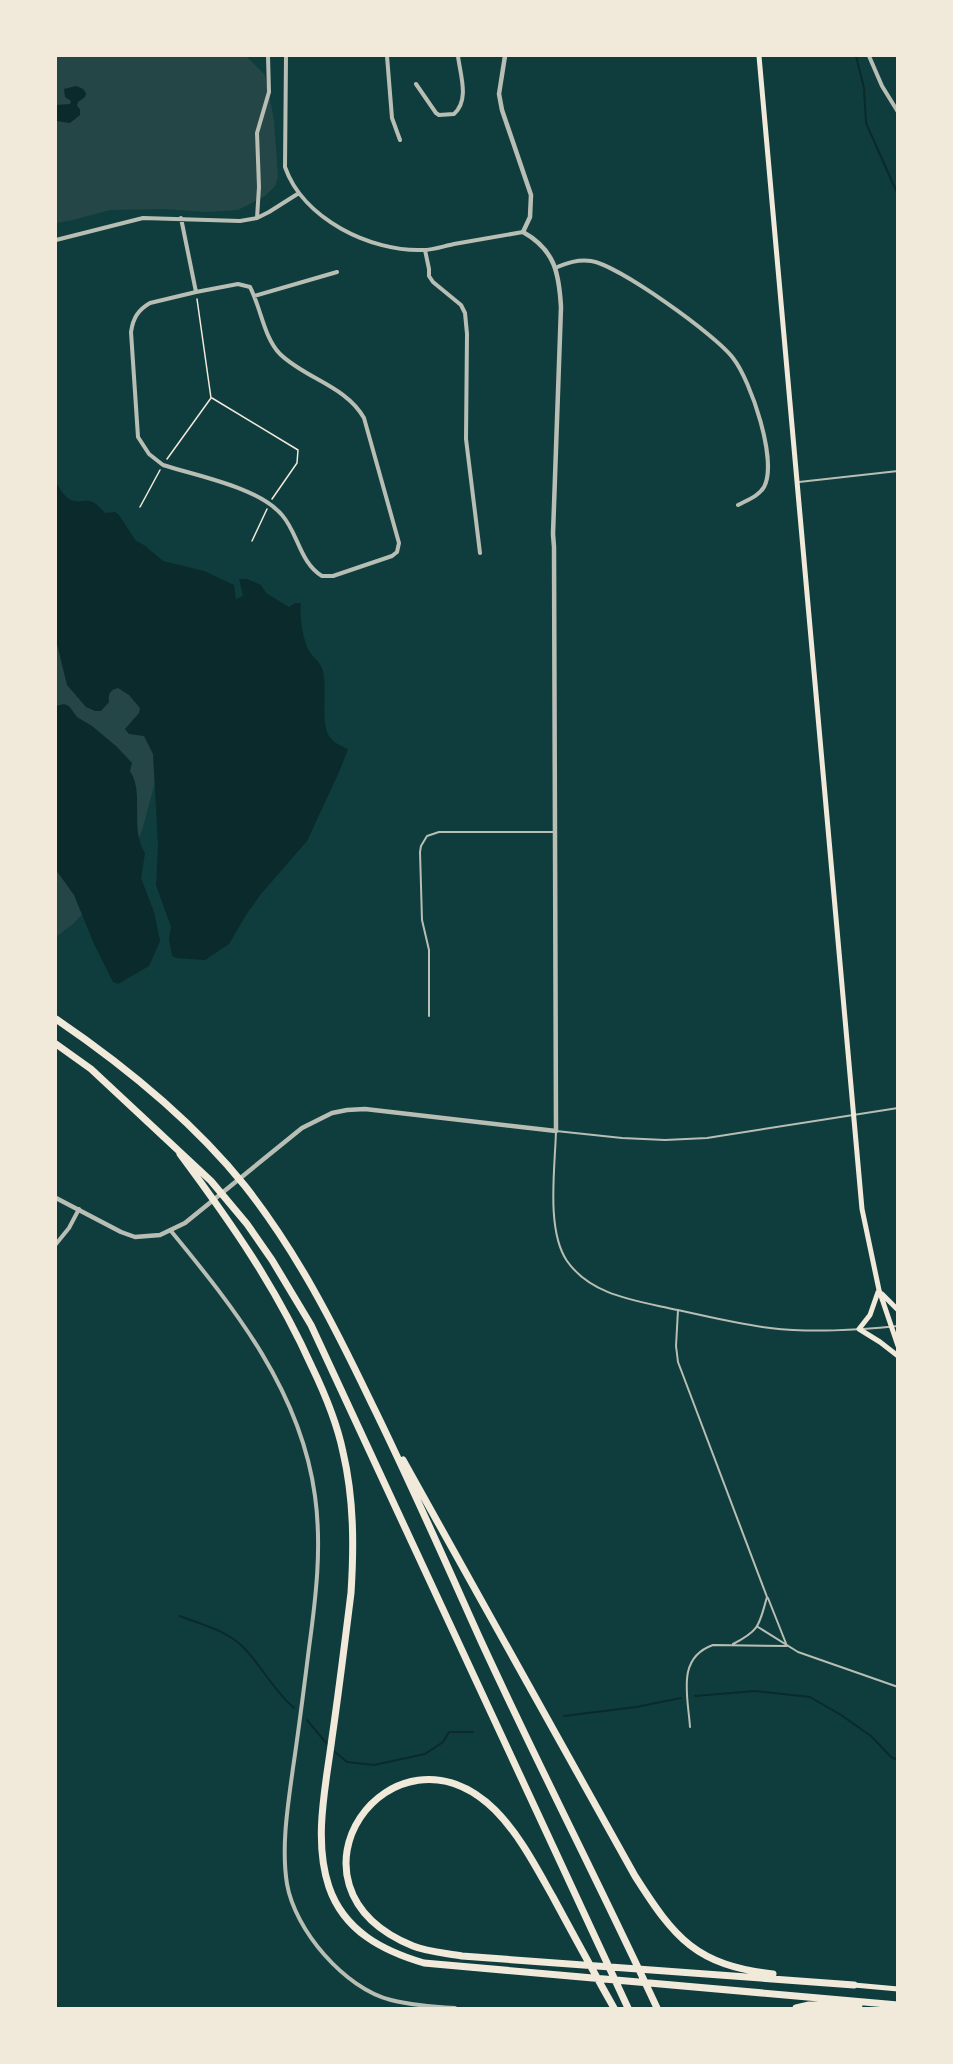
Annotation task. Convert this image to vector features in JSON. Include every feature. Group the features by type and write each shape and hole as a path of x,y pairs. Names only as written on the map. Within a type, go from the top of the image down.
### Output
{"highway":[{"path":"56,1019 137,1078 173,1110 243,1184 306,1275 336,1329 382,1424 516,1717 657,2008"},
{"path":"56,1044 91,1069 211,1181 247,1224 272,1260 311,1325 628,2008"},
{"path":"180,1154 237,1232 285,1308 321,1385 344,1453 353,1521 353,1563 325,1793 322,1837 324,1868 330,1888 342,1911 362,1934 381,1948 424,1963 455,1968 687,1985 897,2006"},
{"path":"382,1424 635,1876 672,1929 695,1949 727,1966 746,1971 854,1985"},
{"path":"614,2008 603,1989 583,1951 523,1847 495,1810 479,1797 446,1782 429,1780 407,1783 392,1788 378,1797 357,1820 350,1837 346,1859 348,1879 354,1898 365,1914 381,1929 416,1947 462,1956 854,1985"},
{"path":"795,2008 897,2006"}],"main road":[{"path":"759,56 862,1209 879,1290 897,1346"},
{"path":"879,1290 897,1310"},
{"path":"879,1290 870,1315 859,1329 897,1356"},
{"path":"854,1985 897,1989"}],"street":[{"path":"257,218 259,187 257,132 269,92 268,56"},
{"path":"56,1198 120,1232 135,1236 160,1235 171,1231 194,1215 302,1128 317,1119 347,1110 365,1109 556,1131 553,534 561,307 555,268 543,246 523,232 425,250 383,246 362,238 311,208 299,193 285,167 286,56"},
{"path":"387,56 392,118 400,140"},
{"path":"416,84 436,113 439,115 454,114 460,107 463,91 458,56"},
{"path":"505,56 499,94 502,110 531,195 530,217 523,232"},
{"path":"869,56 897,112"},
{"path":"56,240 143,218 226,221 257,218 299,193"},
{"path":"180,218 196,292"},
{"path":"425,250 429,276 461,305 465,313 467,334 466,439 480,553"},
{"path":"555,268 582,260 607,266 710,335 734,359 753,396 769,468 767,480 760,493 738,505"},
{"path":"254,296 337,272"},
{"path":"244,285 250,287 254,296 271,341 280,354 348,398 364,418 399,548 392,556 333,576 322,576 310,566 286,520 269,504 249,492 163,465 148,454 138,437 132,325 138,313 150,303 196,292 244,285"},
{"path":"56,1244 69,1228 79,1209"},
{"path":"171,1231 227,1300 251,1335 286,1396 309,1460 319,1542 317,1591 286,1821 287,1884 294,1906 302,1926 319,1948 339,1969 363,1988 389,2000 455,2008"}],"lane":[{"path":"796,482 897,471"},
{"path":"429,1016 429,950 422,920 420,852 423,841 428,836 440,832 555,832"},
{"path":"897,1108 707,1138 665,1140 556,1131 555,1209 561,1248 567,1261 581,1276 595,1286 616,1295 678,1310 772,1328 823,1330 897,1326"},
{"path":"678,1310 676,1346 678,1362 787,1646"},
{"path":"733,1644 748,1636 758,1627 767,1597"},
{"path":"758,1627 798,1652 897,1687"},
{"path":"690,1727 686,1678 691,1661 704,1648 733,1644 787,1646"}],"path":[{"path":"140,507 163,465 211,398 196,292"},
{"path":"211,398 298,450 297,463 269,504 252,541"}],"shaded area":[{"path":"56,56 246,56 265,75 274,120 278,177 275,186 265,196 238,210 206,212 163,209 110,210 56,223"},
{"path":"76,86 86,93 85,97 78,102 80,115 70,123 56,121 56,105 70,104 71,101 65,97 64,89"},
{"path":"56,483 69,499 89,501 99,506 105,513 115,512 136,541 163,561 204,571 234,585 236,599 243,596 239,579 247,579 261,585 266,593 289,607 295,603 301,603 301,620 306,644 321,665 324,675 327,732 333,741 348,749 307,841 261,894 229,944 205,960 172,956 169,939 171,927 156,885 158,845 153,754 144,736 129,734 125,729 139,713 140,708 129,695 118,688 110,693 109,702 101,711 95,711 86,707 67,685 56,640"},
{"path":"56,490 167,737 143,827 134,851 106,889 73,924 56,937"},
{"path":"64,704 69,706 77,717 116,746 132,763 130,771 136,790 138,833 145,853 141,878 154,912 160,941 149,966 118,984 113,982 94,944 74,895 56,870 56,706"}],"waterway":[{"path":"856,56 864,88 866,123 898,195"},
{"path":"180,1616 213,1628 237,1641 294,1708"},
{"path":"695,1696 755,1691 810,1697 871,1736 891,1757 898,1760"},
{"path":"564,1716 636,1707 681,1698"},
{"path":"307,1720 327,1744"},
{"path":"335,1752 347,1762 374,1765 425,1754 443,1742 449,1732 473,1732"}]}
